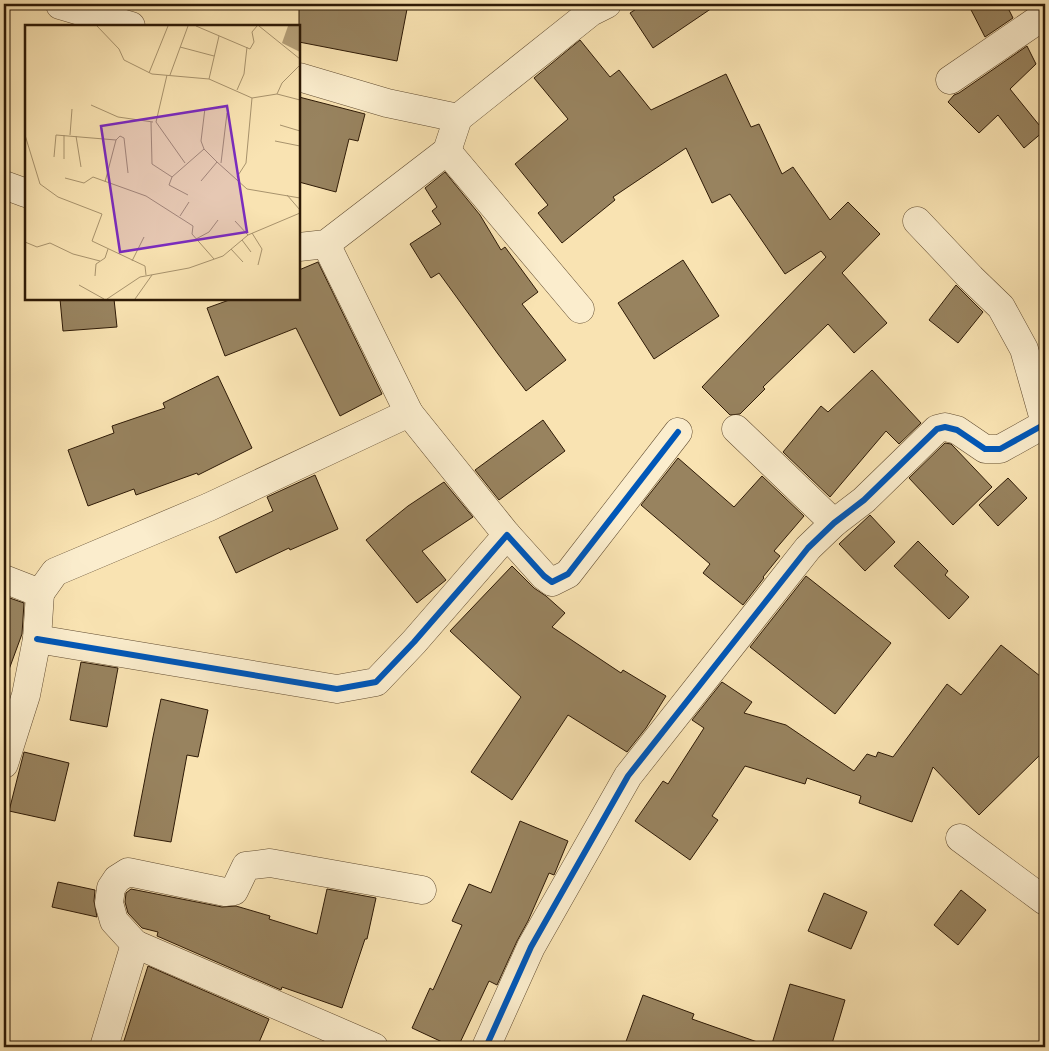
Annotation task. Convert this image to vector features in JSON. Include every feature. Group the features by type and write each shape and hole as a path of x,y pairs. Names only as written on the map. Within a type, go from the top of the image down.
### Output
{"street":[{"path":"60,5 128,25"},
{"path":"300,247 326,244 447,151 458,118 594,6"},
{"path":"950,80 1045,14"},
{"path":"300,76 387,103 458,118"},
{"path":"447,151 580,309"},
{"path":"4,185 25,193"},
{"path":"486,1047 531,948 628,776 808,548 834,523 864,500 937,429 944,427 957,430 985,449 1000,450 1045,424 1024,348 1000,307 917,221"},
{"path":"326,244 409,413 507,535 544,576 552,582 568,574 678,432"},
{"path":"4,764 26,695 37,639 40,593 55,572 209,507 409,413"},
{"path":"736,428 834,523"},
{"path":"37,639 337,689 376,682 414,642 507,535"},
{"path":"4,579 40,593"},
{"path":"960,838 1045,901"},
{"path":"374,1047 135,944 114,921 109,903 111,888 117,880 128,872 225,892 234,890 246,866 270,863 422,890"},
{"path":"104,1047 135,944"}],"building":[{"path":"299,4 408,4 397,61 300,42"},
{"path":"644,4 718,4 653,48 630,13"},
{"path":"968,4 1006,4 1013,18 985,37"},
{"path":"580,40 610,77 619,70 651,110 726,74 751,127 759,124 782,174 793,167 830,220 848,202 880,234 842,273 887,323 854,353 828,324 763,387 765,389 740,414 730,415 702,387 826,257 821,251 785,274 730,194 712,203 686,148 613,197 615,200 562,243 538,213 548,205 515,164 568,119 534,78"},
{"path":"1027,46 1036,64 1010,89 1044,131 1024,148 998,115 979,133 948,102 954,95"},
{"path":"300,97 365,114 358,141 349,139 336,192 300,182"},
{"path":"445,172 480,215 501,250 505,247 538,292 522,304 566,360 526,391 439,273 431,278 410,244 441,224 432,211 437,207 425,188"},
{"path":"683,260 719,316 654,359 618,303"},
{"path":"318,262 382,394 340,416 296,328 225,356 207,308 229,300 300,300 300,270"},
{"path":"956,285 983,312 958,343 929,320"},
{"path":"60,300 114,300 117,327 63,331"},
{"path":"872,370 921,423 899,444 886,431 830,497 783,452 821,406 828,412"},
{"path":"218,376 252,448 198,475 197,473 136,495 134,489 88,506 68,450 114,433 112,426 165,408 163,403"},
{"path":"543,420 565,451 499,500 475,470"},
{"path":"945,443 951,444 992,487 953,525 909,478"},
{"path":"678,458 734,507 762,476 804,516 774,551 780,556 743,605 703,573 710,564 641,505"},
{"path":"315,475 338,529 290,550 289,548 236,573 219,537 273,511 267,497"},
{"path":"1008,478 1027,498 998,526 979,505"},
{"path":"444,482 473,517 422,551 446,580 417,603 366,540 408,506"},
{"path":"870,515 895,542 865,571 839,544"},
{"path":"918,541 948,571 945,575 969,597 949,619 894,566"},
{"path":"512,566 534,588 565,613 552,627 621,673 623,670 666,696 646,728 627,752 568,715 512,800 471,772 521,697 450,631"},
{"path":"806,576 891,643 835,714 750,647"},
{"path":"4,596 24,603 22,634 7,675 4,675"},
{"path":"1001,645 1045,680 1045,750 979,815 933,767 912,822 859,803 861,796 807,778 805,784 745,766 712,816 718,820 690,860 635,821 663,781 668,784 704,728 692,720 722,682 752,702 744,713 786,725 854,771 867,754 876,757 878,752 893,757 947,684 961,695"},
{"path":"81,662 118,668 107,727 70,720"},
{"path":"161,699 208,710 198,757 187,755 171,842 134,836"},
{"path":"24,752 69,763 55,821 9,811"},
{"path":"520,821 568,841 554,875 549,873 497,985 489,981 458,1047 453,1047 412,1028 430,988 433,990 462,925 452,921 469,884 491,893"},
{"path":"58,882 95,890 94,901 97,917 52,907"},
{"path":"131,889 222,907 236,906 270,916 269,919 317,934 327,889 376,898 367,939 365,939 342,1008 282,987 281,990 157,936 158,932 142,928 128,913 125,902 126,893"},
{"path":"961,890 986,910 958,945 934,925"},
{"path":"824,893 867,912 851,949 808,931"},
{"path":"148,966 269,1019 257,1047 122,1047"},
{"path":"790,984 845,1000 831,1047 771,1047"},
{"path":"643,995 694,1014 692,1019 763,1044 763,1047 624,1047"}],"cycle path":[{"path":"486,1047 531,947 628,776 808,548 834,523 864,500 937,429 945,427 957,430 985,449 1000,449 1045,424"},
{"path":"37,639 337,689 376,682 414,642 507,535 544,576 552,582 568,574 678,432"}]}
